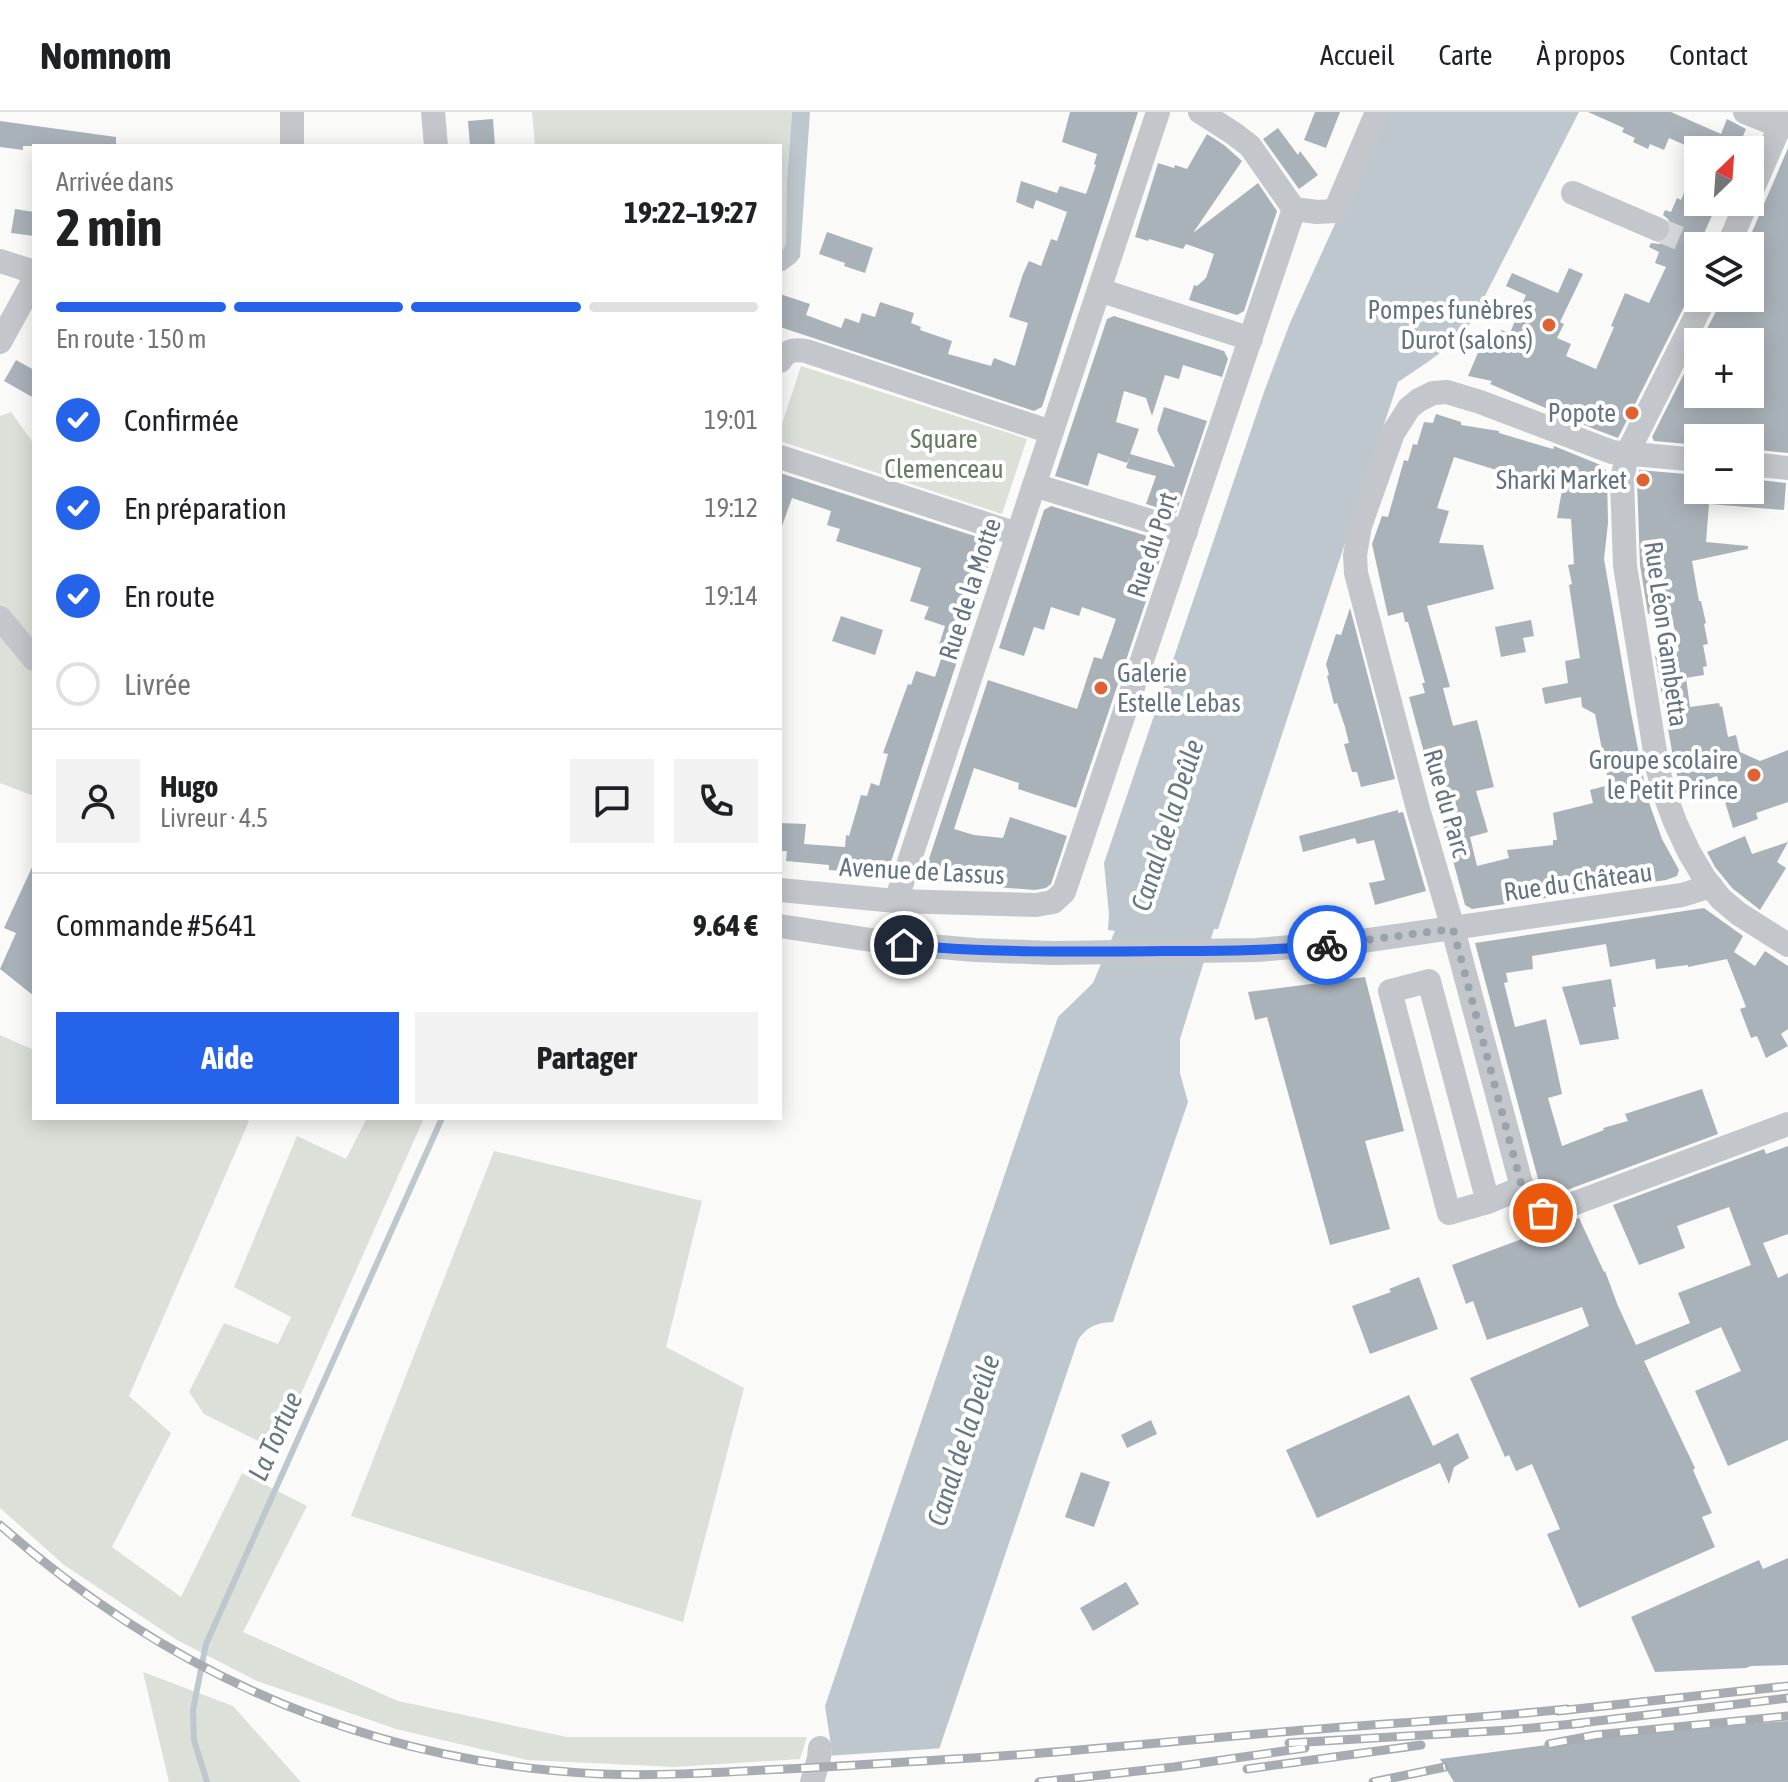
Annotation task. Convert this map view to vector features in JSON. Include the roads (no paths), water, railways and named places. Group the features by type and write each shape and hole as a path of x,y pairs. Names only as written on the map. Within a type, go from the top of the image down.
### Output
{"street":[{"path":"292,112 292,144"},
{"path":"433,112 436,144"},
{"name":"Rue de la Motte","path":"896,901 1158,112"},
{"path":"1200,112 1250,146 1294,209 1317,212 1335,211 1377,112"},
{"path":"1745,112 1783,119 1764,163"},
{"path":"1573,193 1657,229"},
{"name":"Rue du Port","path":"1060,897 1068,884 1294,209"},
{"path":"0,261 32,271"},
{"path":"0,342 32,284"},
{"path":"1099,290 1251,339"},
{"name":"Rue Léon Gambetta","path":"1698,312 1627,454 1622,480 1625,566 1658,770 1681,837 1696,865 1730,907 1788,945"},
{"path":"782,357 793,350 806,351 1051,432"},
{"name":"Rue du Parc","path":"1627,454 1598,447 1534,421 1447,392 1433,393 1409,408 1388,445 1360,526 1355,563 1358,584 1526,1202 1533,1211 1551,1212 1788,1124"},
{"path":"1627,454 1684,459"},
{"path":"782,458 1017,534"},
{"path":"1764,465 1788,468"},
{"path":"1034,485 1186,532"},
{"path":"0,618 32,657"},
{"name":"Rue du Château","path":"782,926 904,945 961,949 1052,953 1257,950 1323,946 1453,929 1682,895 1711,886"},
{"name":"Avenue de Lassus","path":"782,890 896,901 1036,905 1053,902 1060,897"},
{"path":"1488,1202 1429,981 1390,991 1449,1213 1488,1202 1523,1187"},
{"path":"812,1782 820,1748"}],"water":[{"path":"792,112 810,112 800,257 784,271 782,251 786,244"},
{"name":"Canal de la Deûle","path":"1383,112 1579,112 1472,321 1447,347 1398,382 1180,1039 1180,1073 1188,1102 1113,1322 1093,1326 1078,1340 928,1782 822,1782 832,1752 825,1706 1058,1017 1093,983 1115,931 1108,930 1104,863 1264,392 1290,323"}],"waterway":[{"name":"La Tortue","path":"207,1782 194,1740 193,1710 206,1644 441,1120"}],"tunnel":[{"path":"1657,229 1684,240"}],"railway":[{"path":"0,1525 66,1579 134,1626 205,1668 279,1702 355,1730 434,1752 516,1766 642,1775 812,1768 1036,1754 1567,1709"},
{"path":"1558,1711 1788,1686"},
{"path":"1572,1724 1788,1698"},
{"path":"1549,1744 1596,1735 1788,1716"},
{"path":"1289,1743 1583,1723"},
{"path":"1247,1769 1421,1745"},
{"path":"1039,1782 1305,1748"},
{"path":"1373,1782 1445,1767"}],"place":[{"name":"Pompes funèbres Durot (salons)","path":"1549,325"},
{"name":"Popote","path":"1632,413"},
{"name":"Sharki Market","path":"1643,480"},
{"name":"Galerie Estelle Lebas","path":"1101,688"},
{"name":"Groupe scolaire le Petit Prince","path":"1754,775"}],"park label":[{"name":"Square Clemenceau","path":"944,454"}]}
